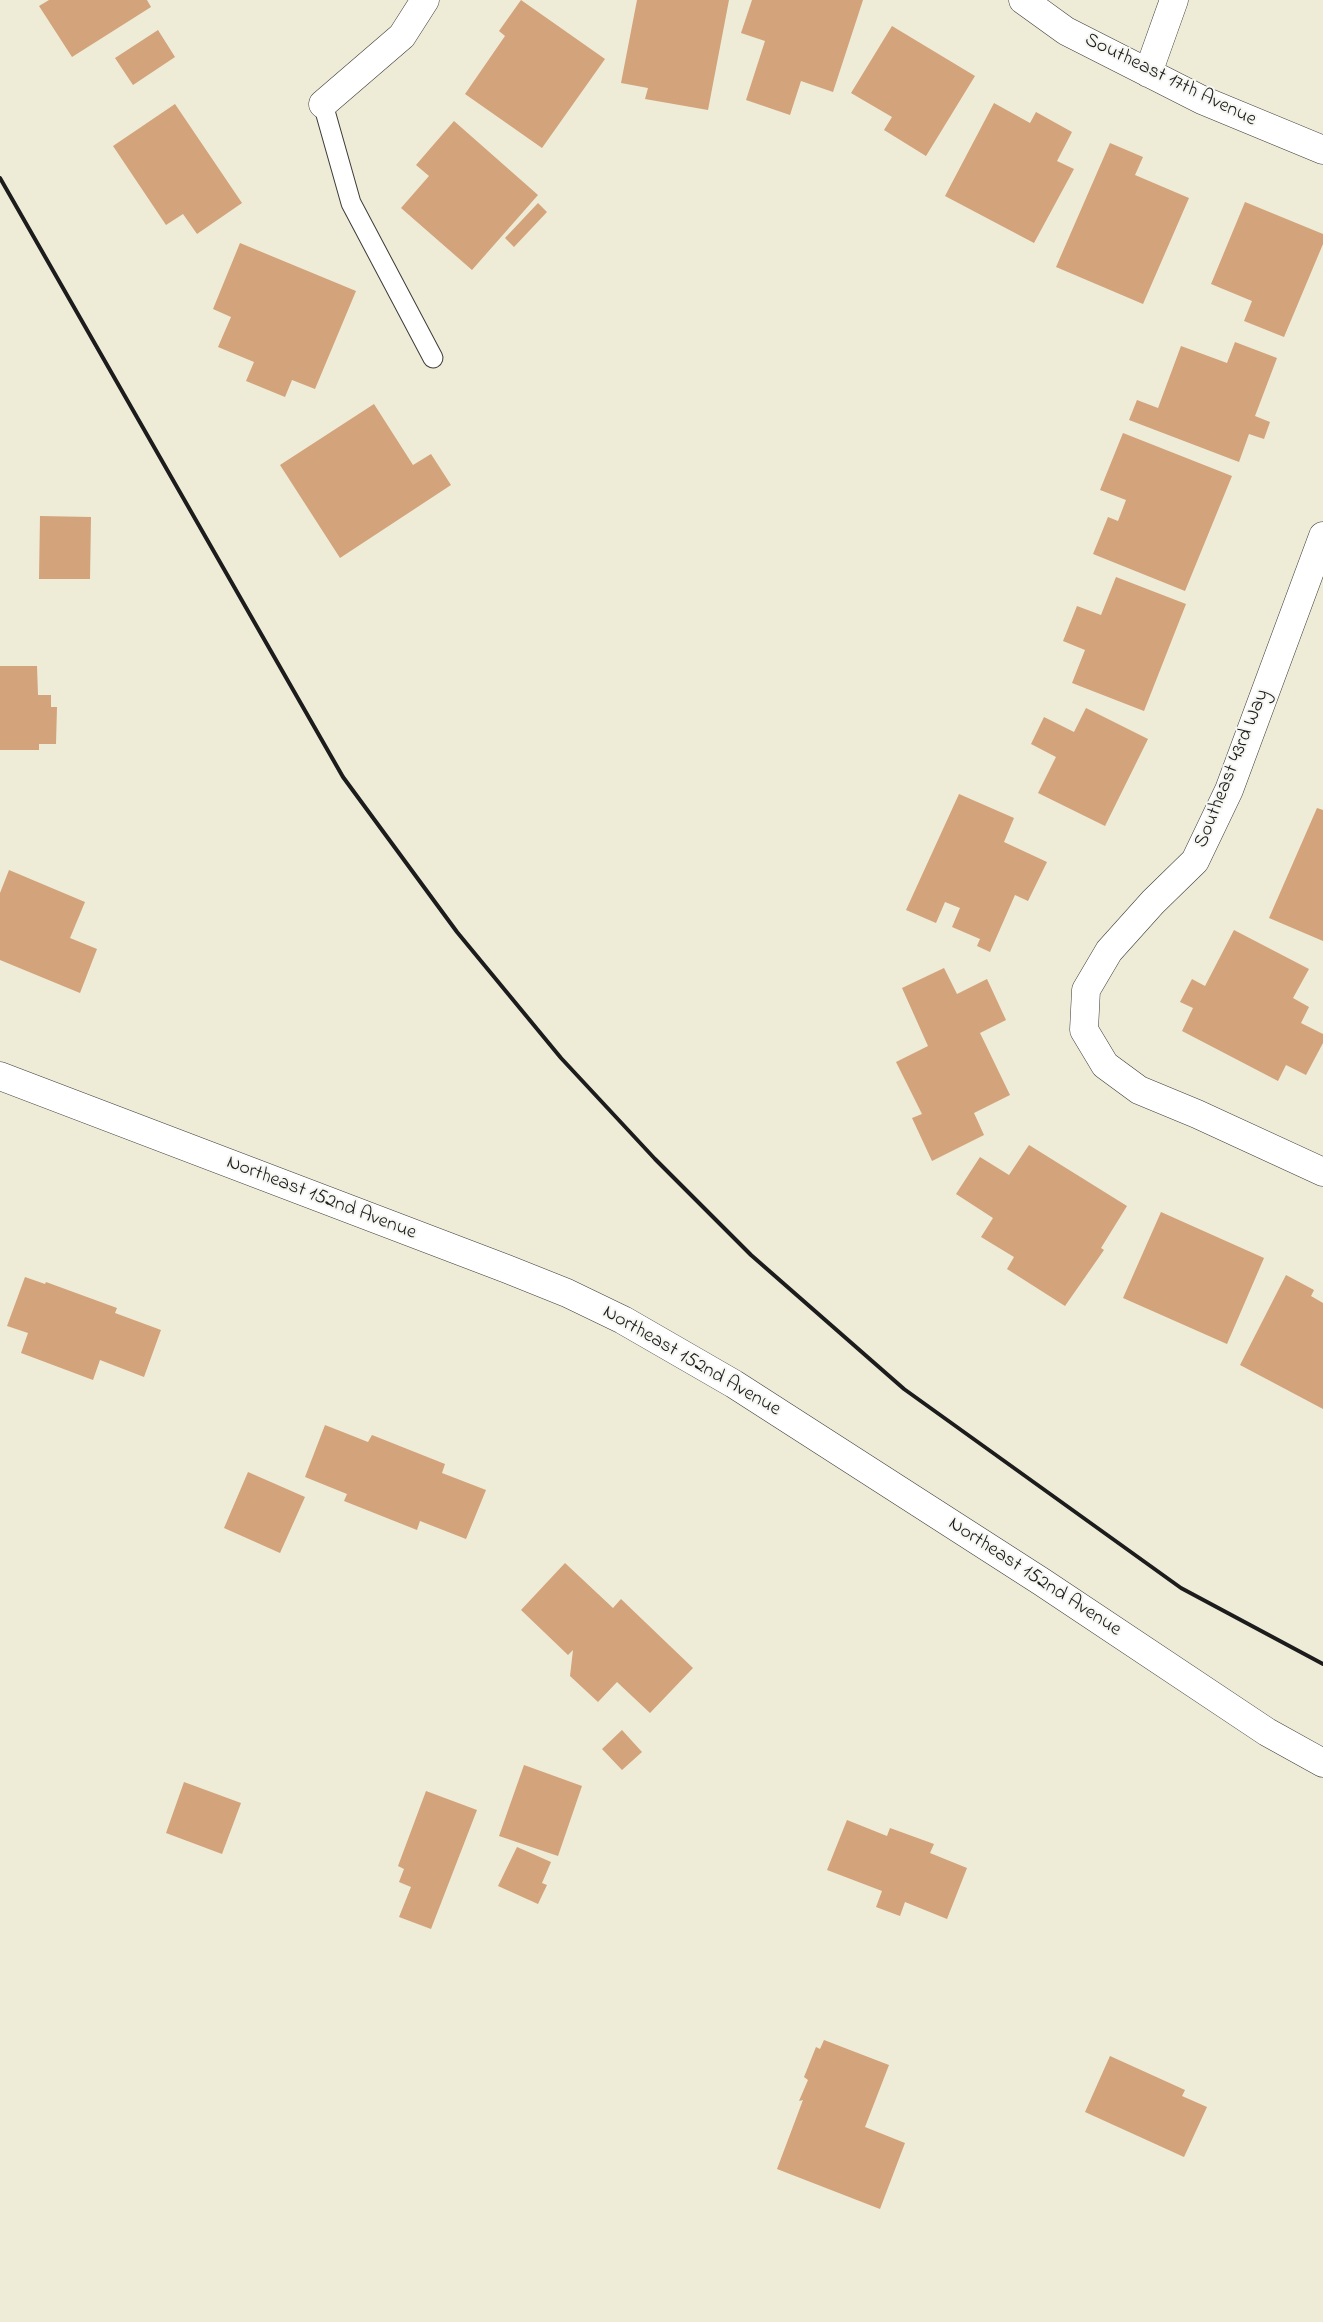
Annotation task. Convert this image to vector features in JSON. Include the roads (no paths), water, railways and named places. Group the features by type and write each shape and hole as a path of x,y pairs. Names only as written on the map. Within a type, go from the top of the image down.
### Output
{"street":[{"path":"323,104 402,36 425,0"},
{"name":"Southeast 17th Avenue","path":"1023,0 1066,30 1148,73 1202,100 1323,150"},
{"path":"1148,73 1174,0"},
{"name":"Southeast 43rd Way","path":"1323,536 1229,790 1195,862 1153,902 1109,951 1086,990 1084,1030 1105,1065 1139,1090 1197,1114 1323,1172"},
{"name":"Northeast 152nd Avenue","path":"0,1076 507,1269 568,1293 623,1320 734,1384 842,1452 1267,1732 1323,1763"}],"lane":[{"path":"323,104 351,203 433,358"}],"railway":[{"path":"0,178 343,777 457,932 561,1058 655,1159 751,1255 904,1389 1181,1588 1323,1664"}]}
